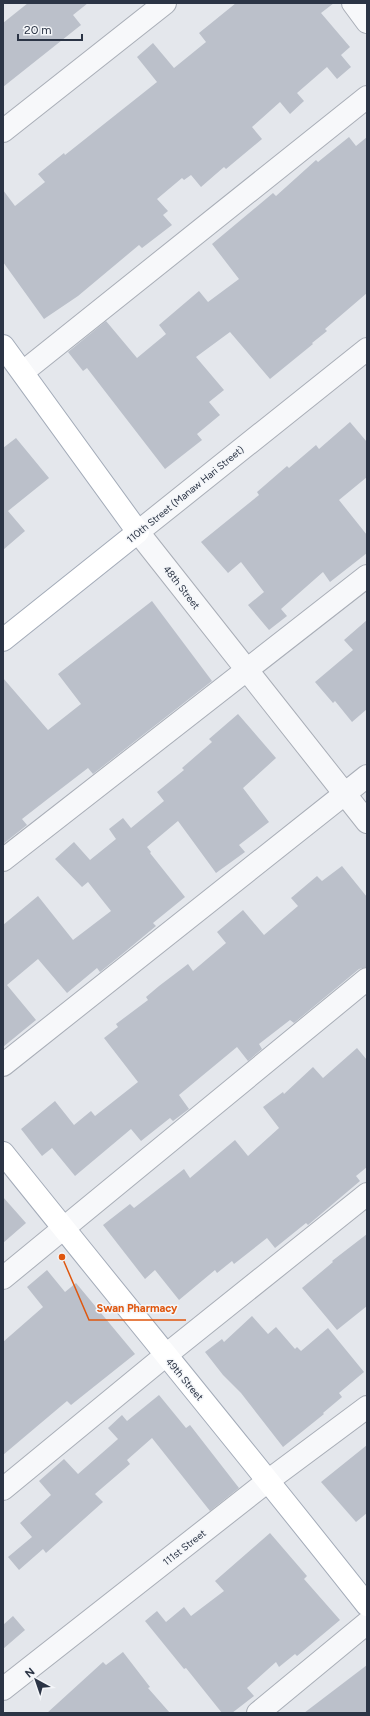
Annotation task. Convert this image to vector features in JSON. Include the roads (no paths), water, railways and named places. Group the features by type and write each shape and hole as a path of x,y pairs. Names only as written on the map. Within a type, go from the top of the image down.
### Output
{"main road":[{"name":"48th Street","path":"3,346 138,532"},
{"name":"110th Street (Manaw Hari Street)","path":"3,640 138,532"},
{"name":"49th Street","path":"3,1153 269,1480 367,1605"}],"street":[{"path":"3,131 165,3"},
{"path":"353,3 367,22"},
{"path":"23,372 367,97"},
{"name":"110th Street (Manaw Hari Street)","path":"138,532 367,348"},
{"name":"48th Street","path":"138,532 367,822"},
{"path":"3,860 367,576"},
{"path":"3,1065 367,776"},
{"path":"3,1278 367,979"},
{"path":"3,1489 166,1355 367,1194"},
{"name":"111st Street","path":"3,1689 269,1480 367,1407"},
{"path":"258,1713 367,1624"}],"place":[{"name":"Swan Pharmacy","path":"62,1257"}]}
